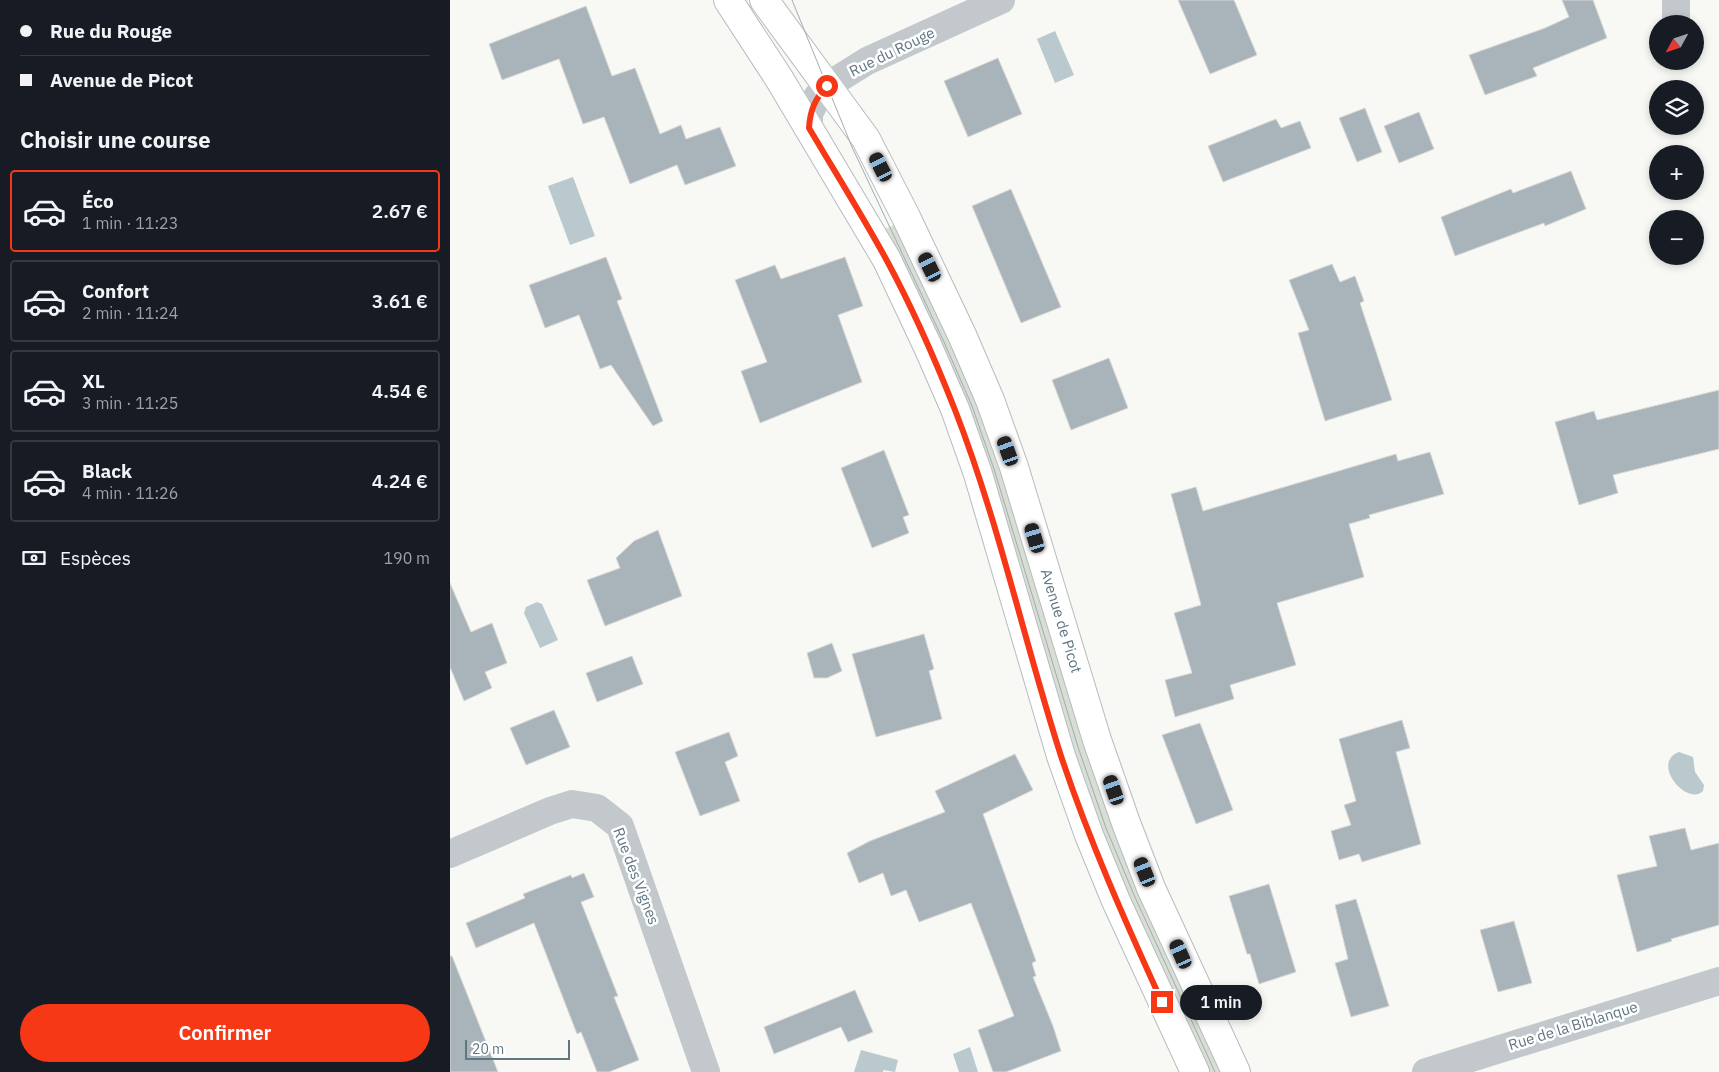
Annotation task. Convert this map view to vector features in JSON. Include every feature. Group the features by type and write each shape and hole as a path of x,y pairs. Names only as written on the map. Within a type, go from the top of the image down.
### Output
{"street":[{"path":"728,0 809,128 887,260 928,347 955,409 978,474 1061,756 1089,835 1116,901 1195,1072"},
{"name":"Avenue de Picot","path":"764,0 872,150 954,318 990,400 1014,468 1092,723 1126,823 1151,888 1236,1072"},
{"name":"Rue du Rouge","path":"809,128 809,114 817,97 827,86 868,61 1001,0"},
{"path":"1676,0 1676,15"},
{"name":"Rue des Vignes","path":"450,854 550,811 572,804 598,808 620,826 706,1072"},
{"name":"Rue de la Biblanque","path":"1426,1072 1719,981"}],"shaded area":[{"path":"1055,31 1074,75 1055,83 1037,39"},
{"path":"573,177 595,236 570,245 548,186"},
{"path":"898,223 953,339 1225,1072 1207,1072 1100,831 883,230"},
{"path":"537,602 542,604 558,640 540,648 524,613 526,607"},
{"path":"1679,752 1693,757 1695,772 1704,785 1703,791 1696,794 1688,793 1674,782 1668,765 1671,757"},
{"path":"970,1047 978,1072 959,1072 953,1054"},
{"path":"861,1050 898,1060 895,1072 883,1070 883,1072 854,1072"}],"building":[{"path":"1178,0 1234,0 1257,55 1210,74"},
{"path":"1562,0 1593,0 1607,38 1533,68 1537,76 1485,95 1469,55 1545,28 1569,17"},
{"path":"586,6 612,76 635,68 660,134 681,125 686,139 720,127 736,166 685,185 677,165 630,184 604,117 583,124 559,59 502,80 489,44"},
{"path":"998,58 1022,114 968,137 944,81"},
{"path":"1365,108 1382,152 1357,162 1339,118"},
{"path":"1419,112 1434,149 1399,163 1384,126"},
{"path":"1276,119 1281,128 1300,121 1311,148 1223,182 1208,146"},
{"path":"1571,171 1586,209 1545,226 1544,223 1455,256 1441,217 1511,189 1513,193"},
{"path":"1011,189 1061,307 1021,323 972,206"},
{"path":"606,257 622,299 617,301 663,421 653,426 611,365 600,369 579,315 545,328 529,285"},
{"path":"845,257 863,306 838,315 862,382 760,423 741,371 767,362 735,280 775,265 781,279"},
{"path":"1332,264 1340,282 1355,276 1364,301 1360,303 1392,400 1325,421 1298,333 1309,330 1289,280"},
{"path":"1109,358 1128,408 1071,430 1052,380"},
{"path":"1719,390 1719,449 1613,475 1618,493 1579,505 1555,422 1594,411 1597,420"},
{"path":"884,450 909,515 903,517 909,533 872,548 841,468"},
{"path":"1430,452 1444,494 1369,515 1370,518 1349,524 1364,577 1277,603 1296,665 1230,685 1234,699 1175,717 1165,680 1192,673 1174,613 1201,605 1171,494 1196,487 1203,511 1396,454 1398,461"},
{"path":"658,530 682,596 605,626 587,580 620,568 616,558 634,541"},
{"path":"450,583 471,632 492,623 507,663 485,672 492,688 464,701 450,667"},
{"path":"924,634 934,669 929,671 942,719 876,737 852,654"},
{"path":"832,643 842,671 827,678 814,678 807,653"},
{"path":"632,656 643,684 597,702 586,673"},
{"path":"554,710 570,747 526,765 510,728"},
{"path":"1402,720 1410,748 1396,752 1421,844 1362,862 1359,854 1339,860 1331,831 1351,825 1344,805 1356,801 1339,739"},
{"path":"1200,723 1233,810 1196,824 1162,735"},
{"path":"729,732 738,756 725,762 740,801 700,816 675,752"},
{"path":"1015,754 1033,790 983,814 1036,961 1032,963 1036,976 1033,977 1061,1051 1006,1072 993,1072 978,1030 1014,1016 971,903 919,922 906,890 891,896 883,873 859,883 847,853 870,841 945,812 935,791"},
{"path":"1685,828 1691,850 1719,843 1719,925 1671,939 1672,941 1637,952 1617,875 1657,866 1649,836"},
{"path":"584,873 594,897 581,902 618,996 614,997 639,1060 609,1072 597,1072 581,1032 577,1034 534,923 476,948 466,923 525,898 523,894 571,875 572,878"},
{"path":"1269,884 1296,972 1259,984 1250,954 1247,954 1229,896"},
{"path":"1356,899 1389,1006 1351,1017 1335,963 1348,959 1335,905"},
{"path":"1514,921 1532,983 1498,992 1480,930"},
{"path":"450,956 452,956 498,1072 450,1072"},
{"path":"855,990 873,1032 848,1042 841,1027 774,1054 764,1027"}],"tram line":[{"path":"792,0 852,147 972,406 995,472 1078,747 1106,828 1134,895 1215,1072"}],"route":[{"path":"827,86 817,97 809,114 809,128 887,260 955,409 978,474 1061,756 1089,835 1116,901 1162,1002"}]}
